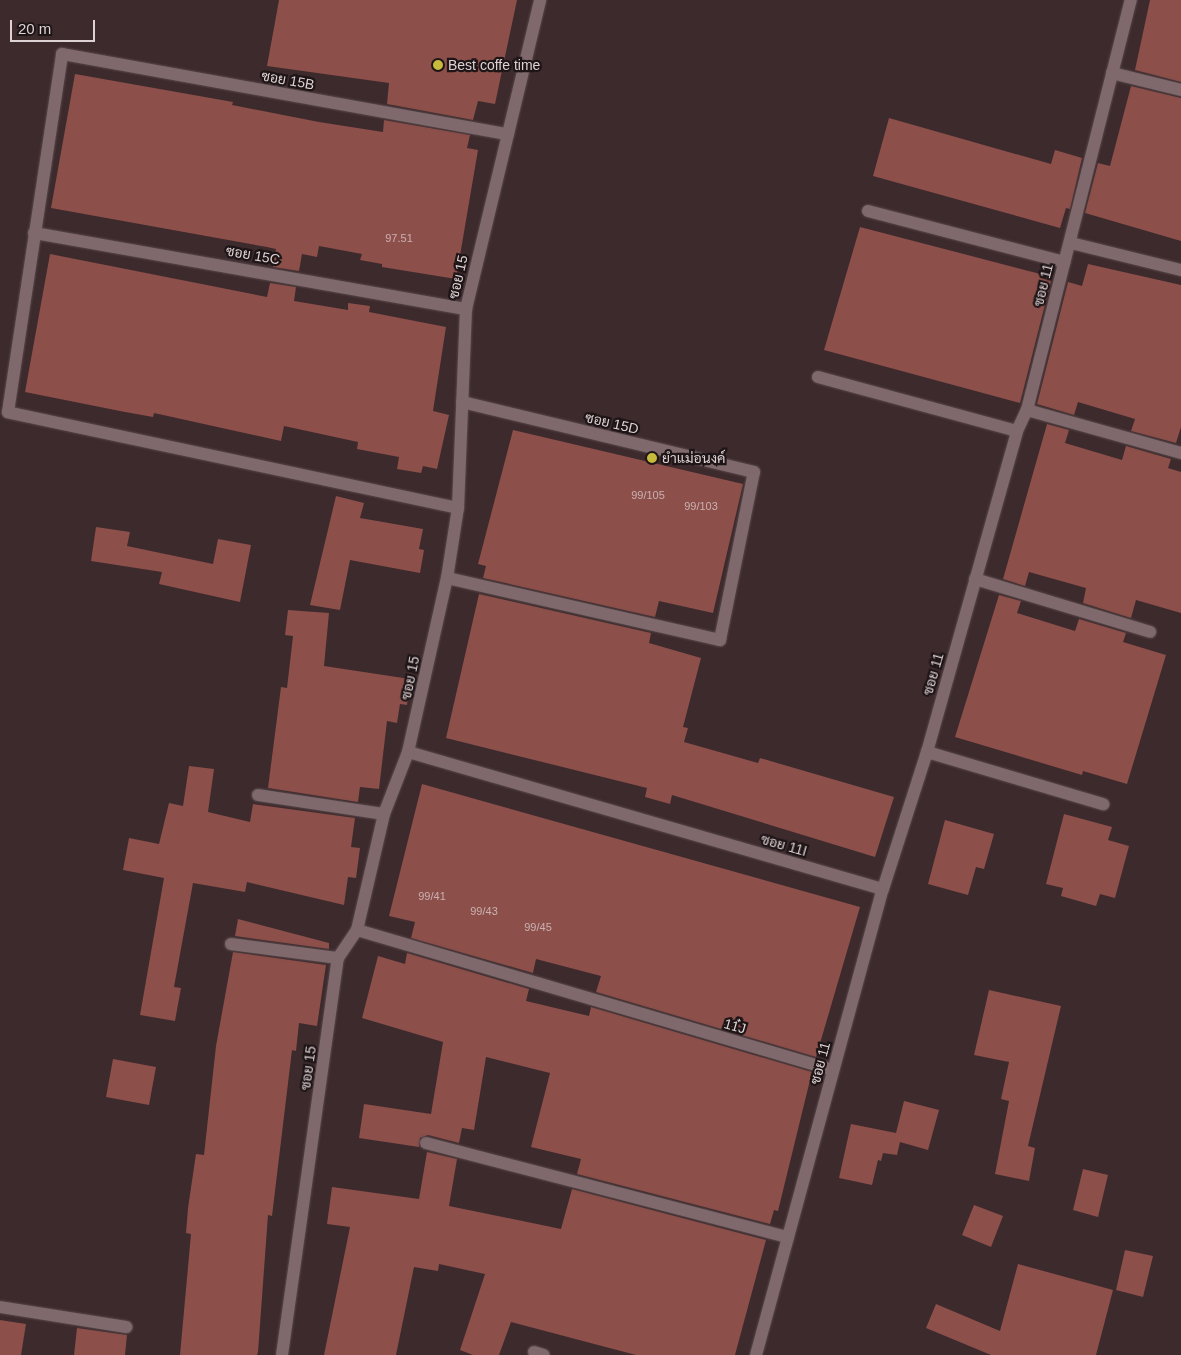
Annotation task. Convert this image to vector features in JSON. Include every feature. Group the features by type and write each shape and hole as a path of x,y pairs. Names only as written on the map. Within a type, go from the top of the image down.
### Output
{"street":[{"name":"ซอย 15","path":"282,1355 338,958 357,930 384,814 408,752 447,578 458,508 466,309 540,0"},
{"name":"ซอย 11","path":"756,1355 883,889 927,752 1017,431 1027,410 1064,262 1071,243 1131,0"},
{"name":"ซอย 15B","path":"34,233 62,54 508,134"},
{"path":"1112,73 1181,90"},
{"path":"868,211 1064,262"},
{"path":"34,233 8,412 458,508"},
{"name":"ซอย 15C","path":"34,233 466,309"},
{"path":"1071,243 1181,270"},
{"path":"818,377 1017,431"},
{"name":"ซอย 15D","path":"447,578 720,640 754,472 462,402"},
{"path":"1027,410 1181,453"},
{"path":"975,579 1150,632"},
{"name":"ซอย 11I","path":"408,752 883,889"},
{"path":"927,752 1103,804"},
{"path":"258,795 384,814"},
{"name":"11๋J","path":"357,930 833,1070"},
{"path":"231,944 338,958"},
{"path":"426,1143 788,1237"},
{"path":"0,1307 126,1327"}],"building":[{"path":"279,0 517,0 495,104 478,101 473,120 387,104 389,83 267,66"},
{"path":"1150,0 1181,0 1181,82 1135,70"},
{"path":"75,74 233,102 232,105 319,122 383,132 384,120 470,135 467,148 478,150 456,279 382,267 382,264 360,260 362,254 319,246 317,257 302,254 299,271 273,267 276,249 51,208"},
{"path":"1131,86 1181,98 1181,241 1085,213 1098,163 1110,166"},
{"path":"889,118 1051,164 1055,150 1082,158 1070,209 1066,208 1060,228 873,176"},
{"path":"860,227 1052,277 1020,403 824,350"},
{"path":"50,254 267,297 270,283 296,287 294,301 348,310 348,303 370,306 369,312 446,327 433,411 449,415 437,469 423,466 421,473 397,469 399,457 357,449 358,442 284,426 281,441 154,413 153,417 25,392"},
{"path":"1088,264 1181,285 1181,427 1176,443 1131,431 1135,419 1078,402 1074,415 1037,404 1068,282 1082,286"},
{"path":"1047,424 1069,430 1065,443 1122,460 1126,446 1171,459 1168,468 1181,472 1181,613 1136,600 1131,618 1083,603 1086,588 1029,572 1025,586 1003,579"},
{"path":"513,430 743,484 713,613 659,601 655,617 483,578 486,566 478,564"},
{"path":"336,496 364,503 360,518 423,529 419,549 424,550 420,573 350,560 340,610 310,605"},
{"path":"96,527 130,532 127,546 213,564 218,539 251,545 240,602 159,584 162,572 91,561"},
{"path":"479,594 651,633 649,643 701,658 683,727 688,728 684,742 758,763 760,758 894,797 875,857 672,795 670,804 645,797 647,788 446,738"},
{"path":"999,595 1021,601 1017,613 1075,631 1079,619 1126,633 1123,642 1166,655 1127,784 1083,771 1082,775 955,737"},
{"path":"288,610 329,613 324,666 410,679 407,705 400,704 397,723 387,721 379,789 360,787 358,802 268,788 281,687 287,688 293,636 285,635"},
{"path":"189,766 214,769 208,812 250,822 253,804 355,818 351,847 360,848 356,878 348,877 344,905 247,882 245,892 193,883 174,987 181,988 175,1021 140,1015 164,878 123,870 129,838 159,844 169,803 183,806"},
{"path":"422,784 860,907 816,1057 596,992 601,976 536,959 533,973 411,938 415,922 389,916"},
{"path":"1064,814 1112,827 1108,840 1129,846 1115,898 1100,894 1096,906 1061,896 1063,888 1046,884"},
{"path":"945,820 994,834 984,869 976,867 968,895 928,884"},
{"path":"238,919 329,943 329,949 235,936"},
{"path":"233,952 326,965 317,1026 299,1023 296,1051 292,1050 272,1216 268,1215 257,1355 180,1355 191,1234 186,1233 188,1208 196,1154 204,1155 216,1046"},
{"path":"407,953 529,989 526,1001 589,1016 591,1007 812,1072 778,1211 774,1210 770,1224 577,1174 581,1159 531,1147 550,1073 486,1057 474,1130 462,1128 459,1143 428,1135 420,1138 419,1147 359,1138 364,1104 431,1114 443,1042 362,1018 378,956 405,964"},
{"path":"989,990 1061,1006 1028,1146 1035,1148 1029,1181 995,1174 1009,1101 1001,1099 1009,1062 974,1055"},
{"path":"113,1059 156,1067 149,1105 106,1097"},
{"path":"904,1101 939,1110 928,1150 900,1142 897,1155 883,1153 881,1161 878,1160 872,1185 839,1178 851,1124 896,1133"},
{"path":"427,1152 457,1159 449,1206 561,1229 572,1189 766,1240 735,1355 636,1355 511,1322 499,1355 473,1355 460,1350 485,1274 439,1264 438,1271 414,1267 396,1355 324,1355 350,1227 327,1224 332,1187 419,1199"},
{"path":"1083,1169 1108,1175 1098,1217 1073,1210"},
{"path":"974,1205 1003,1216 991,1247 962,1235"},
{"path":"1125,1250 1153,1256 1143,1297 1116,1290"},
{"path":"1018,1264 1113,1290 1096,1355 991,1355 926,1328 936,1304 1000,1331"},
{"path":"0,1320 26,1324 21,1355 0,1355"},
{"path":"77,1328 127,1335 125,1355 74,1355"}],"place":[{"name":"Best coffe time","path":"438,65"},
{"name":"ยำแม่อนงค์","path":"652,458"}]}
